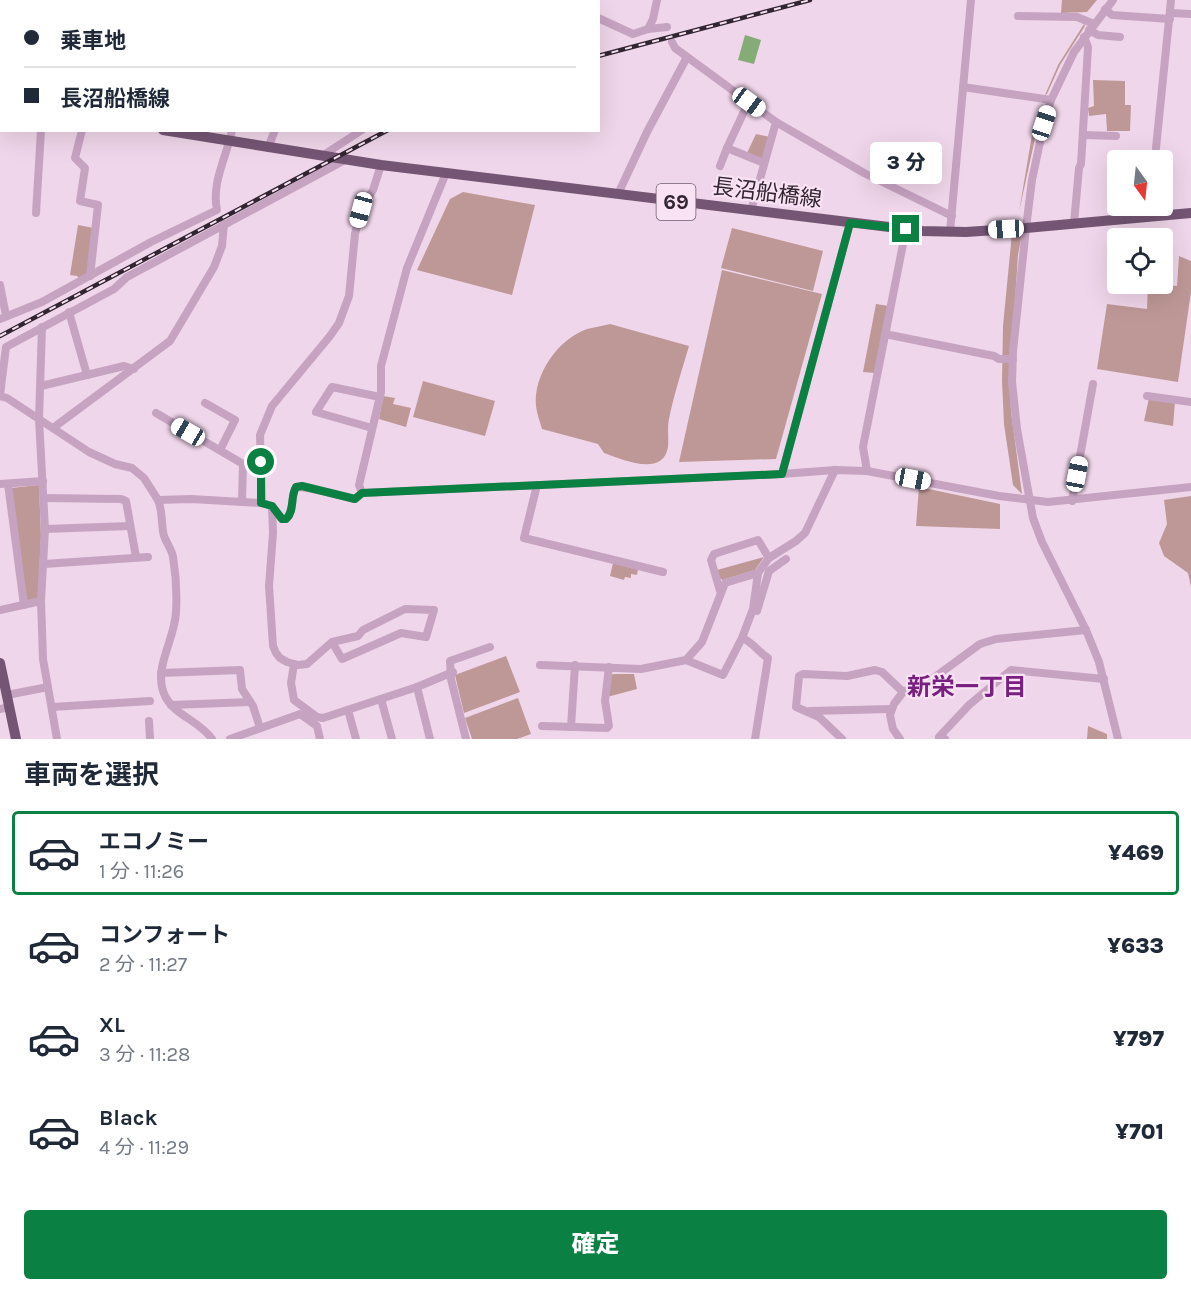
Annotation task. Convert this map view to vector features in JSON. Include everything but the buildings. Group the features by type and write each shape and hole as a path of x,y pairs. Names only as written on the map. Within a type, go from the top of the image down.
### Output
{"main road":[{"name":"長沼船橋線","path":"186,132 231,136 268,148 321,157 906,229 950,232 1026,228 1191,213"},
{"path":"0,663 7,695 5,708 16,739"}],"street":[{"path":"648,29 653,20 657,0"},
{"path":"950,232 971,0"},
{"path":"1113,0 1089,30 1065,68 1051,100 1039,143 1026,228 1013,359 1013,404 1030,500 1042,542 1086,630 1104,679 1118,739"},
{"path":"1156,148 1171,0"},
{"path":"1105,9 1112,15 1191,14"},
{"path":"1018,16 1077,17 1089,30 1098,35 1120,37"},
{"path":"600,19 633,34 648,29 667,27"},
{"path":"1074,223 1083,135 1089,30"},
{"path":"672,42 675,48 776,122 864,173 952,216"},
{"path":"618,195 647,132 687,57"},
{"path":"963,87 1051,100"},
{"path":"720,166 749,102"},
{"path":"751,211 776,122"},
{"path":"36,213 41,132"},
{"path":"82,132 75,158 85,168 80,201 98,205 90,276"},
{"path":"268,148 273,132"},
{"path":"321,157 359,132"},
{"path":"1083,135 1116,136"},
{"path":"0,285 3,318 42,302 217,210 215,199 218,180 231,136"},
{"path":"727,148 764,163"},
{"path":"212,739 206,730 171,705 160,683 166,649 174,631 176,603 173,558 164,536 158,500 144,478 132,468 115,464 89,452 0,395 6,347 114,289 127,277 345,160"},
{"path":"261,503 260,435 266,416 339,323 349,296 355,234 361,210 372,190 381,165"},
{"path":"362,493 359,485 380,398 381,366 407,268 446,173"},
{"path":"782,474 850,223"},
{"path":"53,428 170,341 214,267 222,246 224,224"},
{"path":"867,471 863,447 906,229"},
{"path":"69,312 87,375"},
{"path":"42,327 39,419 45,529 40,602 43,659 57,739"},
{"path":"885,334 993,356 999,360 1013,359"},
{"path":"41,386 124,366 134,369"},
{"path":"1072,501 1093,384"},
{"path":"372,428 316,412 332,387 380,398"},
{"path":"1147,396 1191,402"},
{"path":"205,402 235,420 220,450"},
{"path":"156,413 243,464 242,502"},
{"path":"540,665 641,669 686,660 723,675 742,638 753,609 758,573 769,558 805,533 835,470"},
{"path":"158,500 191,499 261,503 272,506 282,519 286,519 290,516 293,492 296,487 302,486 355,499 362,493 835,470 867,471 1048,502 1191,487"},
{"path":"24,605 4,484 43,481"},
{"path":"537,485 524,538 663,572"},
{"path":"44,498 121,499 126,501 136,557"},
{"path":"272,506 273,533 269,586 273,646 280,658 294,664 307,664 332,642 358,636 363,630 405,609 434,610 426,637 401,633 342,659 332,642"},
{"path":"45,529 130,526"},
{"path":"720,591 711,560 714,554 758,540 769,558"},
{"path":"44,564 148,557"},
{"path":"753,624 769,571 786,559"},
{"path":"686,660 702,642 725,583 758,573"},
{"path":"0,610 40,602"},
{"path":"900,739 893,729 891,709 903,692 935,677 970,651 990,640 1086,630"},
{"path":"742,638 750,641 754,649 768,658 755,739"},
{"path":"466,739 450,661 490,646"},
{"path":"294,664 291,683 294,700 316,721 320,739"},
{"path":"571,727 575,665"},
{"path":"542,726 604,729 609,726 605,701 609,667"},
{"path":"162,674 240,670 242,689 250,702 260,728"},
{"path":"842,739 819,717 796,707 799,676 803,674 848,675 875,670 882,672 903,692"},
{"path":"945,739 939,737 969,705 1011,670 1104,679"},
{"path":"230,739 300,714 316,721 417,687 451,673"},
{"path":"7,695 48,687"},
{"path":"417,687 430,739"},
{"path":"381,699 392,739"},
{"path":"52,707 150,701"},
{"path":"171,705 250,702"},
{"path":"808,711 891,709"},
{"path":"348,710 356,739"},
{"path":"149,721 150,739"}],"shaded area":[{"path":"1062,0 1097,0 1087,12 1061,13"},
{"path":"1084,24 1085,26 1060,65 1045,95 1058,65"},
{"path":"745,35 761,40 754,64 738,60"},
{"path":"1093,80 1125,81 1125,105 1131,105 1130,131 1107,131 1106,114 1089,116 1088,108 1094,106"},
{"path":"1033,129 1037,129 1019,212"},
{"path":"756,134 770,137 764,159 747,153"},
{"path":"463,192 535,205 512,295 417,270 450,199"},
{"path":"78,225 94,228 88,275 80,279 70,275"},
{"path":"732,228 823,251 813,291 721,268"},
{"path":"1012,233 1022,233 1018,255 1010,378 1011,411 1022,494 1013,485 1004,424 1002,381 1003,326"},
{"path":"1179,256 1191,261 1191,292 1178,382 1097,369 1107,304 1147,309 1148,294 1173,294 1173,286 1177,286"},
{"path":"722,270 822,294 776,459 679,462"},
{"path":"876,304 889,306 875,373 863,372"},
{"path":"610,324 689,346 669,419 668,447 665,456 658,462 640,464 630,462 604,453 598,444 542,429 536,409 536,394 543,371 550,360 566,341 576,334"},
{"path":"423,381 495,401 485,436 413,417"},
{"path":"383,396 395,398 393,404 411,408 406,427 379,419"},
{"path":"1149,398 1175,402 1173,426 1144,421"},
{"path":"39,485 41,536 38,599 25,601 11,488"},
{"path":"919,487 1000,504 1000,529 916,526"},
{"path":"1191,496 1191,587 1188,573 1164,556 1159,543 1167,524 1164,500"},
{"path":"764,557 755,570 722,580 717,570"},
{"path":"613,563 638,569 637,575 631,574 631,578 625,577 624,580 610,576"},
{"path":"506,656 520,692 464,713 455,675"},
{"path":"634,674 637,689 607,697 611,675"},
{"path":"518,698 531,734 517,739 472,739 465,718"},
{"path":"1088,726 1107,734 1107,739 1087,739"}],"railway":[{"path":"600,55 810,0"},
{"path":"0,336 384,132"}],"district":[{"name":"新栄一丁目","path":"967,687"}],"route":[{"path":"261,462 261,503 272,506 282,519 290,516 293,492 296,487 302,486 355,499 362,493 782,474 850,223 906,229"}]}
